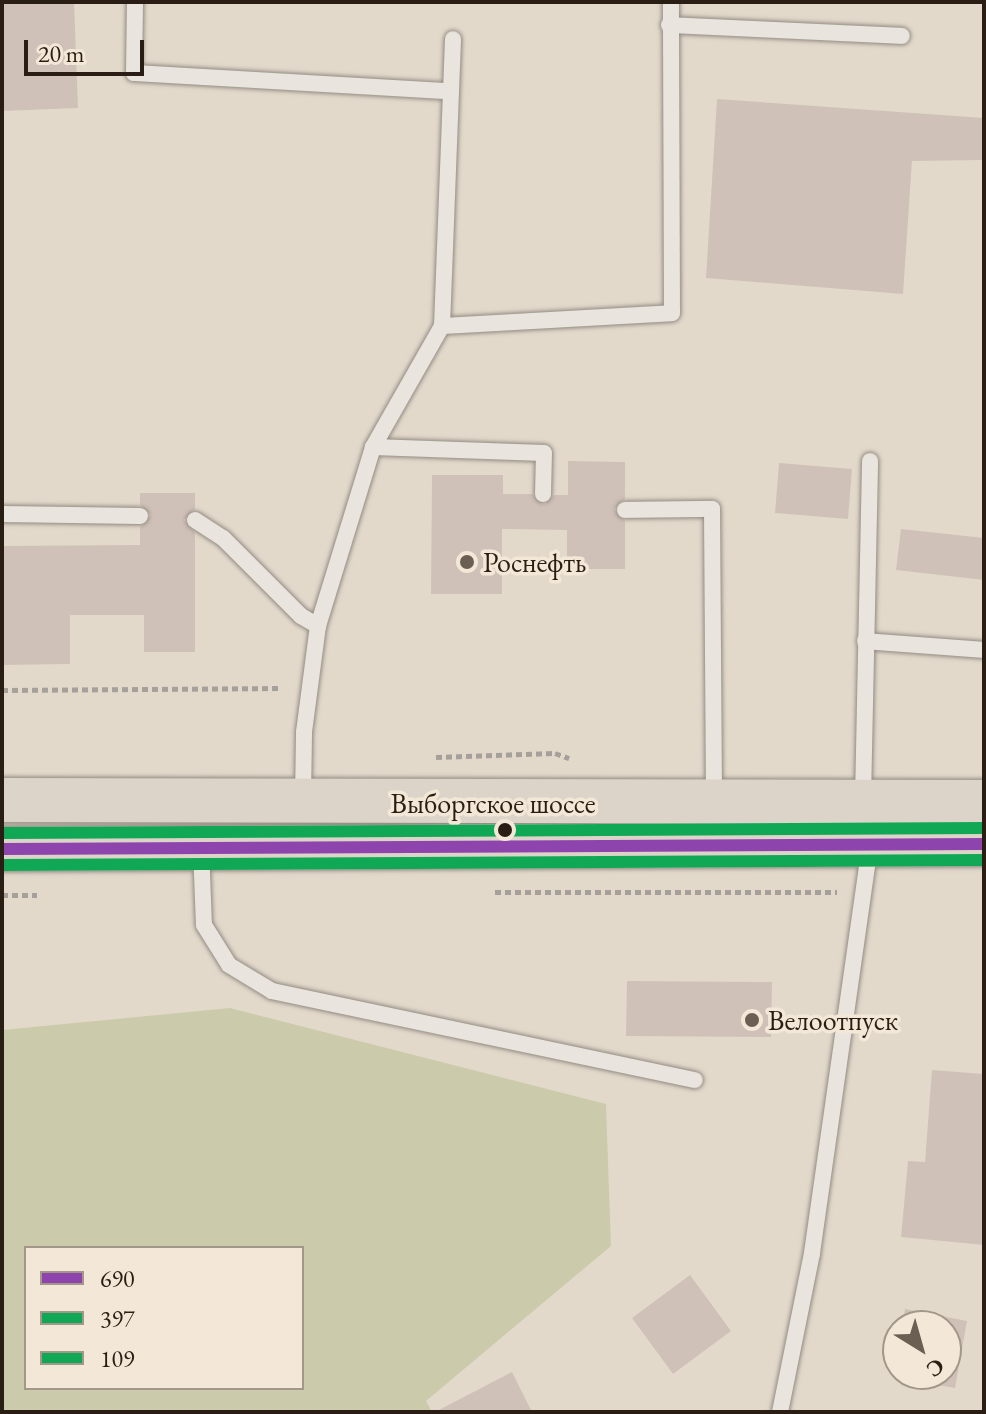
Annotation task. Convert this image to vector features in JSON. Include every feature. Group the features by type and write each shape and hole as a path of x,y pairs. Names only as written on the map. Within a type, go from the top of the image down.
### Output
{"main road":[{"name":"Выборгское шоссе","path":"2,800 714,804 867,822 984,844"},
{"name":"Выборгское шоссе","path":"2,849 201,846 867,822 984,802"}],"lane":[{"path":"135,2 134,73 449,91"},
{"path":"442,326 672,313 671,2"},
{"path":"669,25 902,36"},
{"path":"303,801 309,687 318,626 373,447 442,326 453,39"},
{"path":"373,447 544,453 543,494"},
{"path":"780,1412 812,1253 867,822 865,641 870,461"},
{"path":"625,510 712,509 714,804"},
{"path":"2,514 140,516"},
{"path":"195,520 223,538 291,608 318,626"},
{"path":"865,641 984,650"},
{"path":"201,846 204,925 229,965 272,991 695,1080"}],"path":[{"path":"2,690 309,687"},
{"path":"444,754 555,753"}],"green space":[{"path":"230,1008 606,1104 611,1246 426,1401 432,1412 2,1412 2,1030"}],"building":[{"path":"2,2 74,2 78,108 2,111"},
{"path":"717,99 984,118 984,160 912,161 903,294 706,278"},
{"path":"568,461 625,462 625,499 614,509 625,521 625,569 567,569 567,530 502,529 502,594 431,594 432,475 503,475 503,494 532,494 544,505 554,495 568,495"},
{"path":"779,463 852,469 848,519 775,513"},
{"path":"140,493 195,493 195,509 184,520 195,533 195,652 144,652 144,615 70,615 70,664 2,665 2,546 140,545 140,527 151,515 140,505"},
{"path":"901,529 984,538 984,580 896,570"},
{"path":"627,981 772,982 771,1037 626,1036"},
{"path":"932,1070 984,1074 984,1245 901,1237 908,1161 925,1162"},
{"path":"690,1275 731,1331 673,1374 632,1318"},
{"path":"962,1320 967,1321 962,1349"},
{"path":"512,1372 532,1412 435,1412"}],"transit line":[{"name":"109","path":"2,833 984,828"},
{"name":"690","path":"2,849 984,844"},
{"name":"397","path":"2,865 984,860"}],"place":[{"name":"Роснефть","path":"467,562"},
{"name":"Велоотпуск","path":"752,1020"}]}
